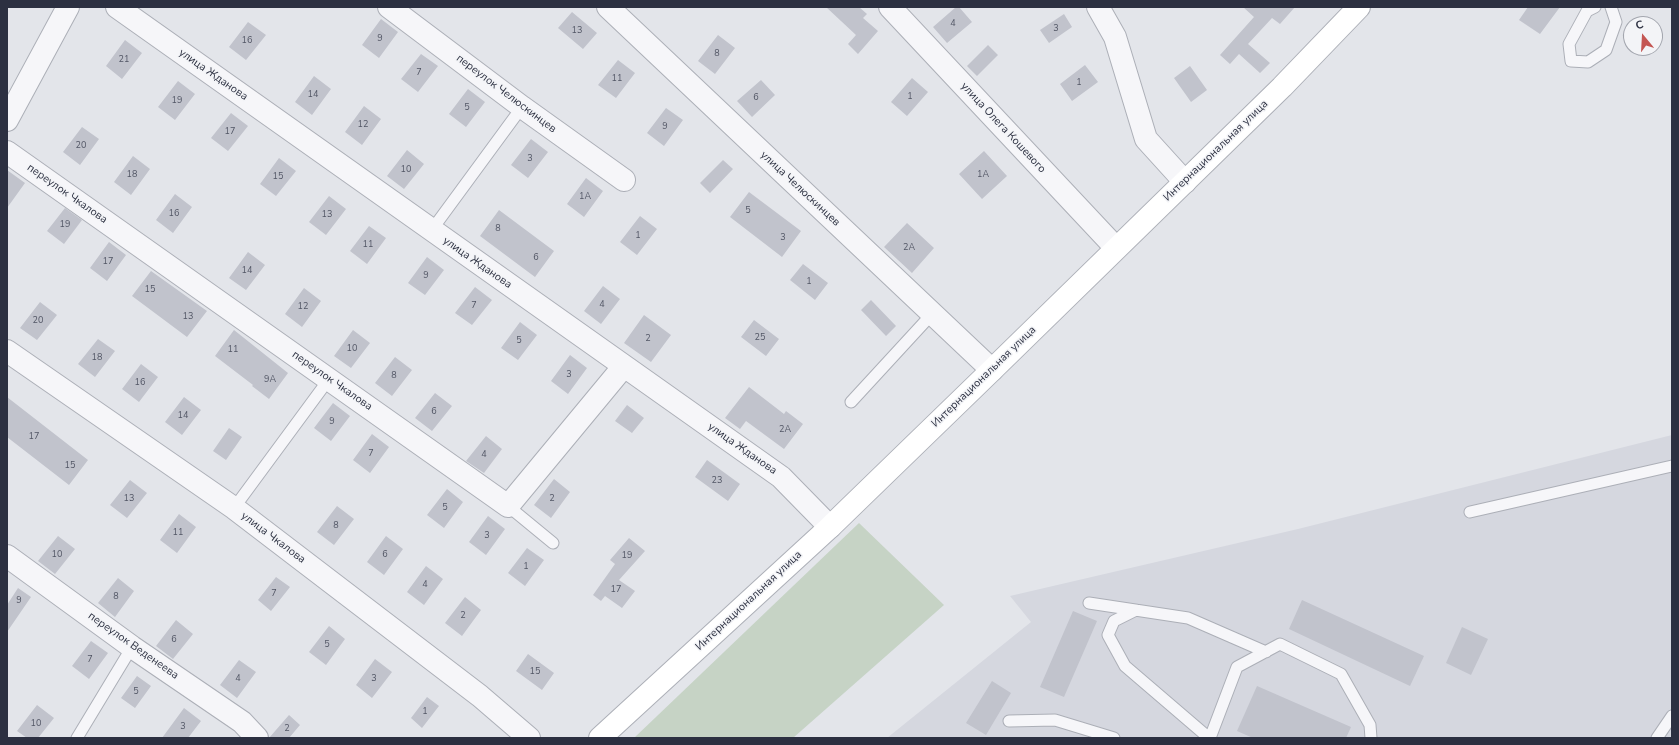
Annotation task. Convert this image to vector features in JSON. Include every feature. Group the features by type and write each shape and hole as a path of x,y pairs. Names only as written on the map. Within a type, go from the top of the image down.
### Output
{"street":[{"path":"7,120 68,7"},
{"name":"улица Жданова","path":"117,7 431,231 781,477 830,526"},
{"name":"переулок Челюскинцев","path":"389,7 522,107 624,180"},
{"name":"улица Челюскинцев","path":"608,7 992,370"},
{"name":"улица Олега Кошевого","path":"890,7 1116,248"},
{"path":"1098,7 1115,37 1146,139 1185,182"},
{"name":"Интернациональная улица","path":"600,738 830,526 992,370 1282,87 1359,7"},
{"name":"переулок Чкалова","path":"7,152 508,506"},
{"name":"улица Чкалова","path":"7,351 234,508 480,696 529,738"},
{"path":"508,506 624,366"},
{"name":"переулок Веденеева","path":"7,556 132,647 242,722 257,738"}],"lane":[{"path":"1595,7 1587,11 1569,44 1571,61 1588,62 1606,50 1616,22 1611,7"},
{"path":"431,231 522,107"},
{"path":"851,402 932,314"},
{"path":"234,508 329,379"},
{"path":"1470,512 1672,466"},
{"path":"508,506 553,543"},
{"path":"1089,603 1188,618 1266,652"},
{"path":"1136,610 1114,621 1108,635 1125,666 1209,738 1237,667 1280,644 1341,674 1370,725 1371,738"},
{"path":"77,738 132,647"},
{"path":"1657,738 1672,716"},
{"path":"1008,721 1055,720 1114,738"}],"shaded area":[{"path":"1672,435 1672,738 887,738 1031,622 1010,596 1298,529"}],"green space":[{"path":"859,523 944,605 793,738 634,738"}],"building":[{"path":"826,7 859,7 867,14 863,18 878,31 858,54 848,44 856,35"},
{"path":"956,7 959,7 972,22 947,43 933,27"},
{"path":"1243,7 1295,7 1280,24 1272,18 1248,44 1270,63 1260,73 1239,54 1230,64 1220,55 1254,17"},
{"path":"1528,7 1560,7 1540,34 1519,20"},
{"path":"572,12 597,33 583,49 558,28"},
{"path":"1064,14 1072,27 1049,43 1040,30"},
{"path":"381,19 398,32 379,58 362,45"},
{"path":"248,22 266,35 246,60 229,47"},
{"path":"718,35 735,48 715,74 698,61"},
{"path":"125,40 142,53 122,79 106,66"},
{"path":"988,45 998,55 977,76 967,66"},
{"path":"421,54 438,66 418,92 401,79"},
{"path":"618,60 635,73 616,98 598,85"},
{"path":"1085,65 1098,82 1072,101 1060,84"},
{"path":"1190,66 1207,90 1191,102 1174,78"},
{"path":"314,76 331,89 312,115 295,102"},
{"path":"912,78 928,92 907,116 891,102"},
{"path":"761,80 775,95 752,117 737,101"},
{"path":"178,81 195,94 175,120 158,107"},
{"path":"468,89 485,102 466,127 449,114"},
{"path":"364,106 381,119 362,145 345,132"},
{"path":"666,108 683,120 664,146 647,133"},
{"path":"231,113 248,126 228,151 211,138"},
{"path":"82,127 99,139 80,165 63,152"},
{"path":"531,139 548,152 528,178 511,165"},
{"path":"407,150 424,164 404,189 387,176"},
{"path":"984,151 1007,176 982,199 959,174"},
{"path":"133,156 150,169 131,195 114,182"},
{"path":"279,158 296,171 276,196 260,184"},
{"path":"723,160 733,169 710,193 700,183"},
{"path":"7,170 25,183 7,208"},
{"path":"586,178 603,191 584,217 567,204"},
{"path":"749,192 801,231 782,257 730,217"},
{"path":"175,194 192,207 173,233 156,220"},
{"path":"329,196 346,209 326,235 309,222"},
{"path":"65,208 82,220 64,244 47,231"},
{"path":"499,210 554,251 535,277 480,236"},
{"path":"640,216 657,229 637,255 620,242"},
{"path":"907,223 934,248 912,273 884,247"},
{"path":"369,226 386,238 367,264 350,251"},
{"path":"109,242 126,255 107,281 90,268"},
{"path":"248,252 265,265 246,290 229,278"},
{"path":"427,257 444,270 425,295 408,283"},
{"path":"803,264 828,283 815,300 790,280"},
{"path":"151,271 207,311 187,337 132,296"},
{"path":"603,286 620,299 601,324 584,311"},
{"path":"475,287 492,300 472,325 455,313"},
{"path":"304,288 321,301 302,327 285,314"},
{"path":"871,300 896,326 886,336 861,310"},
{"path":"40,302 57,315 37,340 20,328"},
{"path":"644,315 671,335 651,362 624,343"},
{"path":"754,320 779,339 766,356 741,337"},
{"path":"520,322 537,335 518,360 501,348"},
{"path":"234,330 288,373 269,399 215,356"},
{"path":"353,330 370,343 351,368 334,356"},
{"path":"98,339 115,351 95,377 78,364"},
{"path":"570,355 587,368 568,394 551,381"},
{"path":"395,357 412,370 392,396 375,383"},
{"path":"141,364 158,377 139,402 122,389"},
{"path":"749,387 784,414 786,411 803,424 784,449 746,421 740,429 725,418"},
{"path":"435,393 452,406 432,431 415,418"},
{"path":"7,397 88,460 69,485 7,437"},
{"path":"184,397 201,410 182,435 165,422"},
{"path":"333,403 350,416 331,441 314,428"},
{"path":"627,405 644,418 632,433 615,421"},
{"path":"229,428 242,437 226,460 213,451"},
{"path":"372,434 389,447 370,473 353,460"},
{"path":"486,436 502,449 484,473 466,461"},
{"path":"707,460 740,484 728,501 695,477"},
{"path":"554,479 570,492 551,518 534,505"},
{"path":"130,480 147,493 127,518 110,505"},
{"path":"447,489 463,502 444,528 427,515"},
{"path":"337,506 354,519 334,545 317,532"},
{"path":"179,514 196,527 177,553 160,540"},
{"path":"488,516 505,529 486,555 469,542"},
{"path":"58,536 75,549 55,574 38,561"},
{"path":"386,536 403,549 384,575 367,562"},
{"path":"629,538 645,551 619,580 635,591 622,608 605,596 601,601 593,595 615,564 610,560"},
{"path":"527,548 544,560 525,586 508,573"},
{"path":"426,566 443,579 424,605 407,592"},
{"path":"276,577 290,587 271,611 258,600"},
{"path":"118,578 134,591 115,617 98,603"},
{"path":"18,588 31,597 7,632 7,605"},
{"path":"465,597 481,610 462,636 445,623"},
{"path":"1302,600 1424,656 1410,686 1289,629"},
{"path":"1073,611 1097,621 1064,697 1040,687"},
{"path":"176,620 193,634 173,659 156,646"},
{"path":"329,626 345,639 326,665 309,652"},
{"path":"1462,627 1488,639 1471,675 1446,663"},
{"path":"91,641 108,653 89,679 72,666"},
{"path":"528,654 554,673 542,690 516,671"},
{"path":"375,659 392,672 372,698 356,685"},
{"path":"239,660 256,672 237,698 220,685"},
{"path":"137,676 151,686 135,708 121,698"},
{"path":"992,681 1011,693 986,735 966,723"},
{"path":"1257,686 1351,727 1346,738 1253,738 1237,731"},
{"path":"427,697 439,706 422,728 411,718"},
{"path":"37,705 54,718 38,738 27,738 17,731"},
{"path":"184,708 201,721 188,738 162,738"},
{"path":"289,715 300,725 289,738 269,738"}]}
